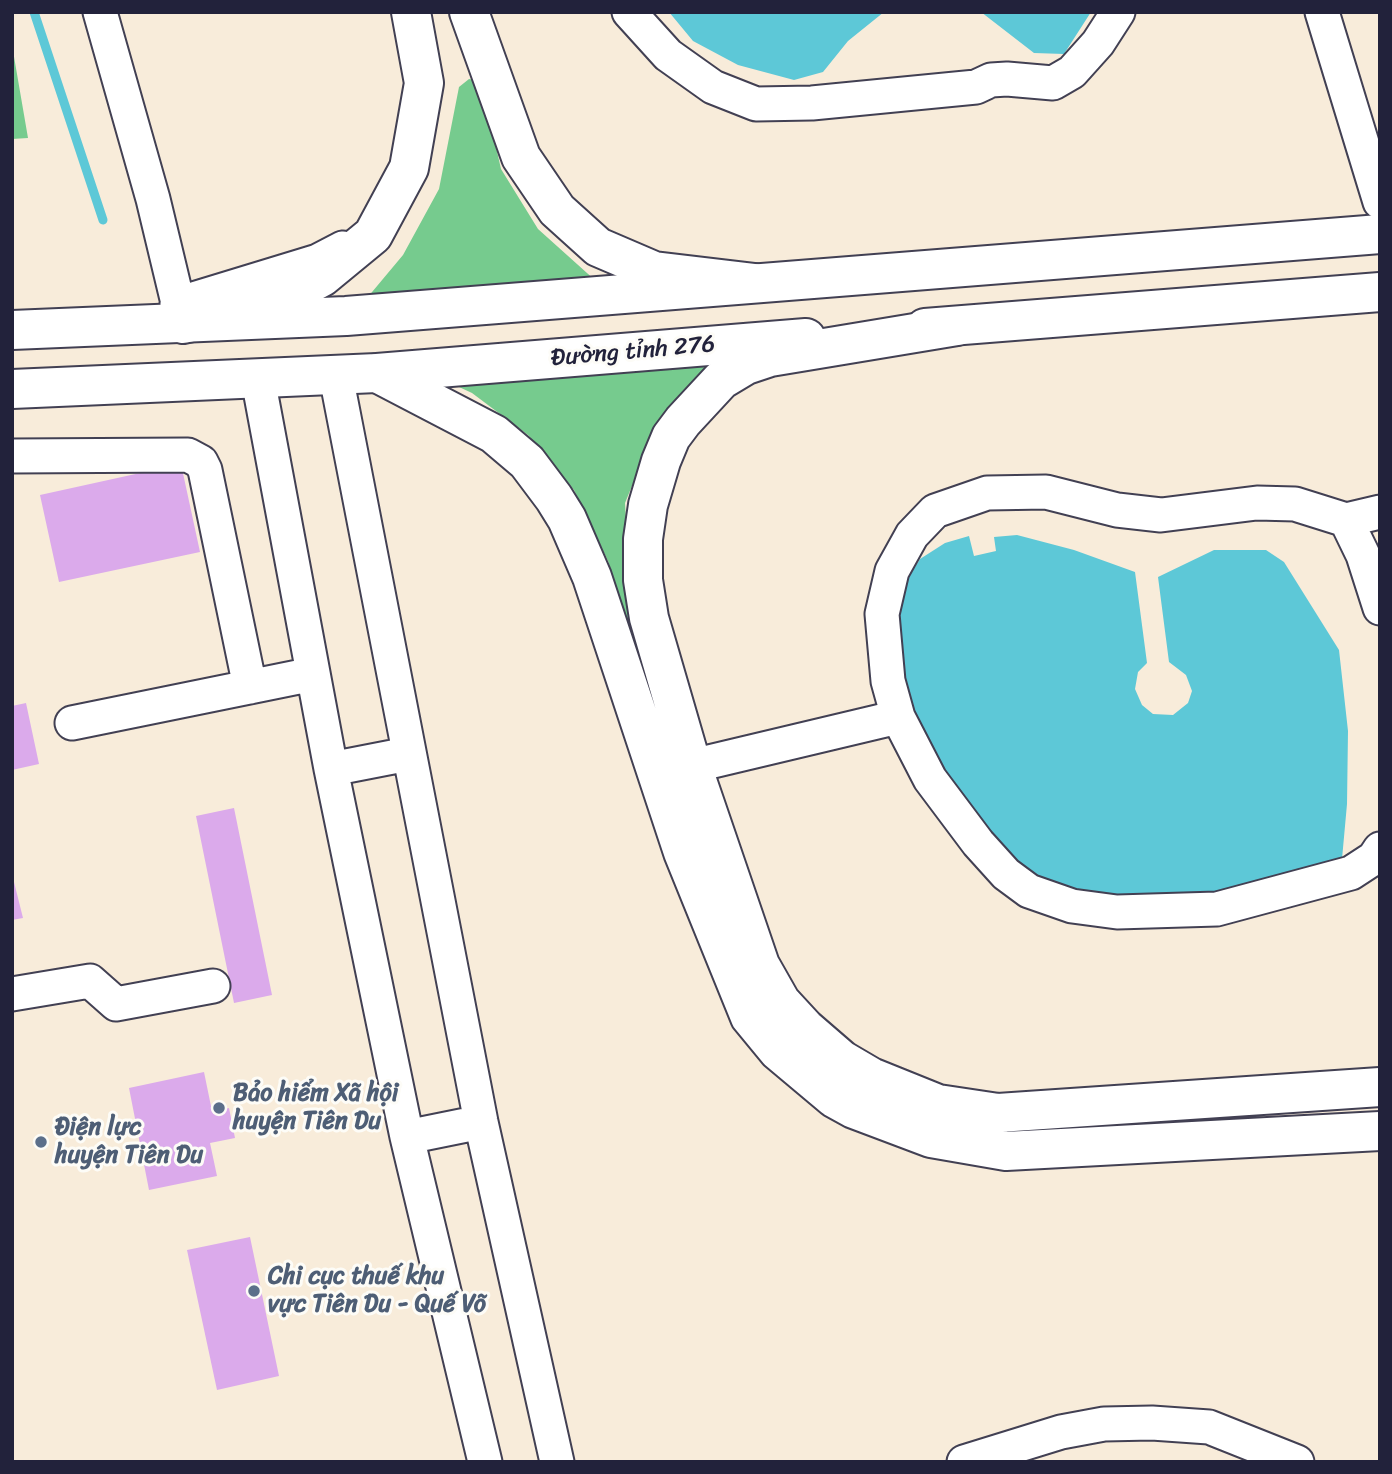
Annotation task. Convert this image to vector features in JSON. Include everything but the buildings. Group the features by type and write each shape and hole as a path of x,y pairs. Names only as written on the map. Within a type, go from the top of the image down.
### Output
{"main road":[{"path":"12,330 272,304 322,277 373,235 409,168 425,83 411,12"},
{"path":"469,12 522,157 557,210 598,247 654,271 755,283"},
{"path":"180,314 346,316 1380,234"},
{"name":"Đường tỉnh 276","path":"12,389 355,375 1380,292"},
{"path":"346,316 355,375 494,433 539,475 554,498 567,519 592,577 682,852 750,1017 778,1051 834,1098 854,1109 931,1138 1006,1151 1380,1131"},
{"path":"957,326 770,357 746,365 721,380 671,437 648,505 643,539 643,580 649,618 692,766 760,965 776,992 804,1028 842,1060 871,1077 937,1104 998,1113 1380,1087"}],"street":[{"path":"100,12 153,200 180,314 318,261 348,245 381,201 402,144 405,79 393,12"},
{"path":"628,12 668,55 713,87 756,104 811,103 962,89 991,80 1052,83 1072,72 1098,43 1118,12"},
{"path":"1322,12 1380,202"},
{"path":"355,375 408,754 481,1122 556,1462"},
{"path":"258,379 331,769 407,1137 485,1462"},
{"path":"12,456 188,455 201,462 205,470 250,687"},
{"path":"1380,512 1346,520 1295,504 1258,503 1161,515 1117,510 1046,492 987,493 934,511 912,535 892,571 882,614 888,681 898,717 930,779 978,843 1006,874 1029,891 1072,906 1117,912 1217,909 1351,873 1374,859 1380,849"},
{"path":"1346,520 1363,555 1380,608"},
{"path":"72,723 313,674"},
{"path":"692,766 898,717"},
{"path":"331,769 408,754"},
{"path":"12,994 90,981 116,1004 213,986"},
{"path":"407,1137 481,1122"},
{"path":"964,1462 1061,1432 1104,1424 1152,1423 1209,1427 1297,1462"}],"green space":[{"path":"12,45 28,138 12,139"},
{"path":"469,79 481,81 501,169 538,229 597,282 362,304 403,255 439,189 459,87"},
{"path":"729,350 652,437 625,503 633,638 608,561 574,490 528,435 472,393 433,375"}],"water":[{"path":"669,12 884,12 848,41 823,72 794,80 738,65 693,41"},
{"path":"981,12 1091,12 1064,54 1034,53"},
{"path":"1017,535 1074,550 1135,572 1147,663 1138,672 1135,689 1142,705 1153,714 1173,715 1188,703 1192,691 1186,675 1169,662 1158,577 1214,550 1266,550 1284,562 1339,650 1348,731 1347,804 1342,859 1216,906 1035,900 923,780 891,654 903,586 920,559 945,543 969,536 974,556 996,551 994,537"}],"waterway":[{"path":"34,12 103,220"}],"place":[{"name":"Bảo hiểm Xã hội huyện Tiên Du","path":"219,1108"},
{"name":"Điện lực huyện Tiên Du","path":"41,1142"},
{"name":"Chi cục thuế khu vực Tiên Du - Quế Võ","path":"254,1291"}]}
